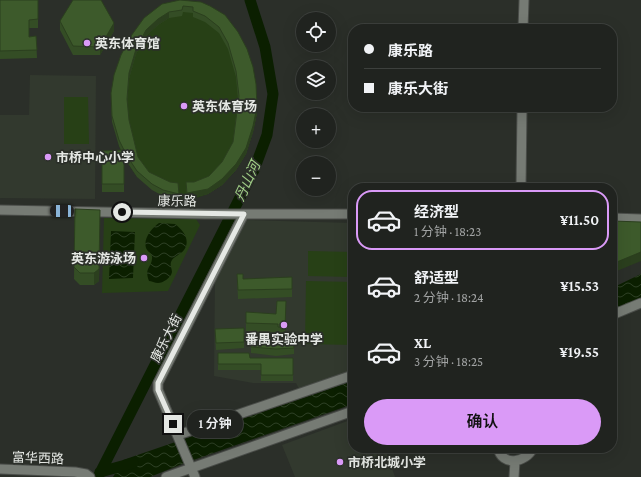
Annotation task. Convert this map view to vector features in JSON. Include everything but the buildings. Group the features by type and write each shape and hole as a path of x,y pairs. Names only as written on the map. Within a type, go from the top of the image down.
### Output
{"street":[{"path":"523,24 524,0"},
{"path":"521,183 522,112"},
{"name":"康乐路","path":"0,210 205,214 348,214"},
{"name":"康乐大街","path":"195,477 158,390 158,383 241,214"},
{"path":"617,218 641,219"},
{"path":"617,313 641,303"},
{"path":"178,435 348,377"},
{"path":"166,477 190,466 348,413"},
{"path":"500,453 505,458 515,461 523,460 530,453"},
{"path":"514,477 515,461"},
{"name":"富华西路","path":"0,470 75,472 86,474 90,477"}],"shaded area":[{"name":"英东体育场","path":"162,10 210,12 256,90 257,113 246,154 236,170 222,185 208,194 196,198 179,200 137,177 119,146 114,81"},
{"name":"市桥中心小学","path":"30,75 96,76 95,199 0,198 0,115 29,115"},
{"path":"64,97 88,97 89,144 64,144"},
{"name":"英东游泳场","path":"104,218 196,219 200,225 168,291 102,293"},
{"name":"番禺实验中学","path":"244,220 348,223 348,375 300,391 296,383 253,383 214,376 215,276"},
{"path":"308,251 348,252 348,277 308,276"},
{"path":"306,281 348,282 348,345 305,344"},
{"name":"市桥北城小学","path":"348,421 348,453 387,453 395,477 295,477 282,445"}],"water":[{"path":"159,223 175,224 183,232 187,243 184,250 172,260 172,272 170,276 164,281 158,283 149,281 147,271 152,257 145,244 149,234"},
{"path":"111,231 135,232 133,278 109,279"},
{"path":"641,274 641,298 617,310 617,286"},
{"path":"348,383 348,406 182,464 150,477 113,477 123,460"}],"waterway":[{"name":"丹山河","path":"98,477 254,170 267,135 273,94 265,47 250,0"},
{"path":"100,472 133,463"}],"place":[{"name":"英东体育馆","path":"87,43"},
{"name":"英东体育场","path":"184,106"},
{"name":"市桥中心小学","path":"48,157"},
{"name":"英东游泳场","path":"144,258"},
{"name":"番禺实验中学","path":"284,325"},
{"name":"市桥北城小学","path":"340,462"}],"route":[{"path":"122,212 244,214 158,383 158,390 173,424"}]}
